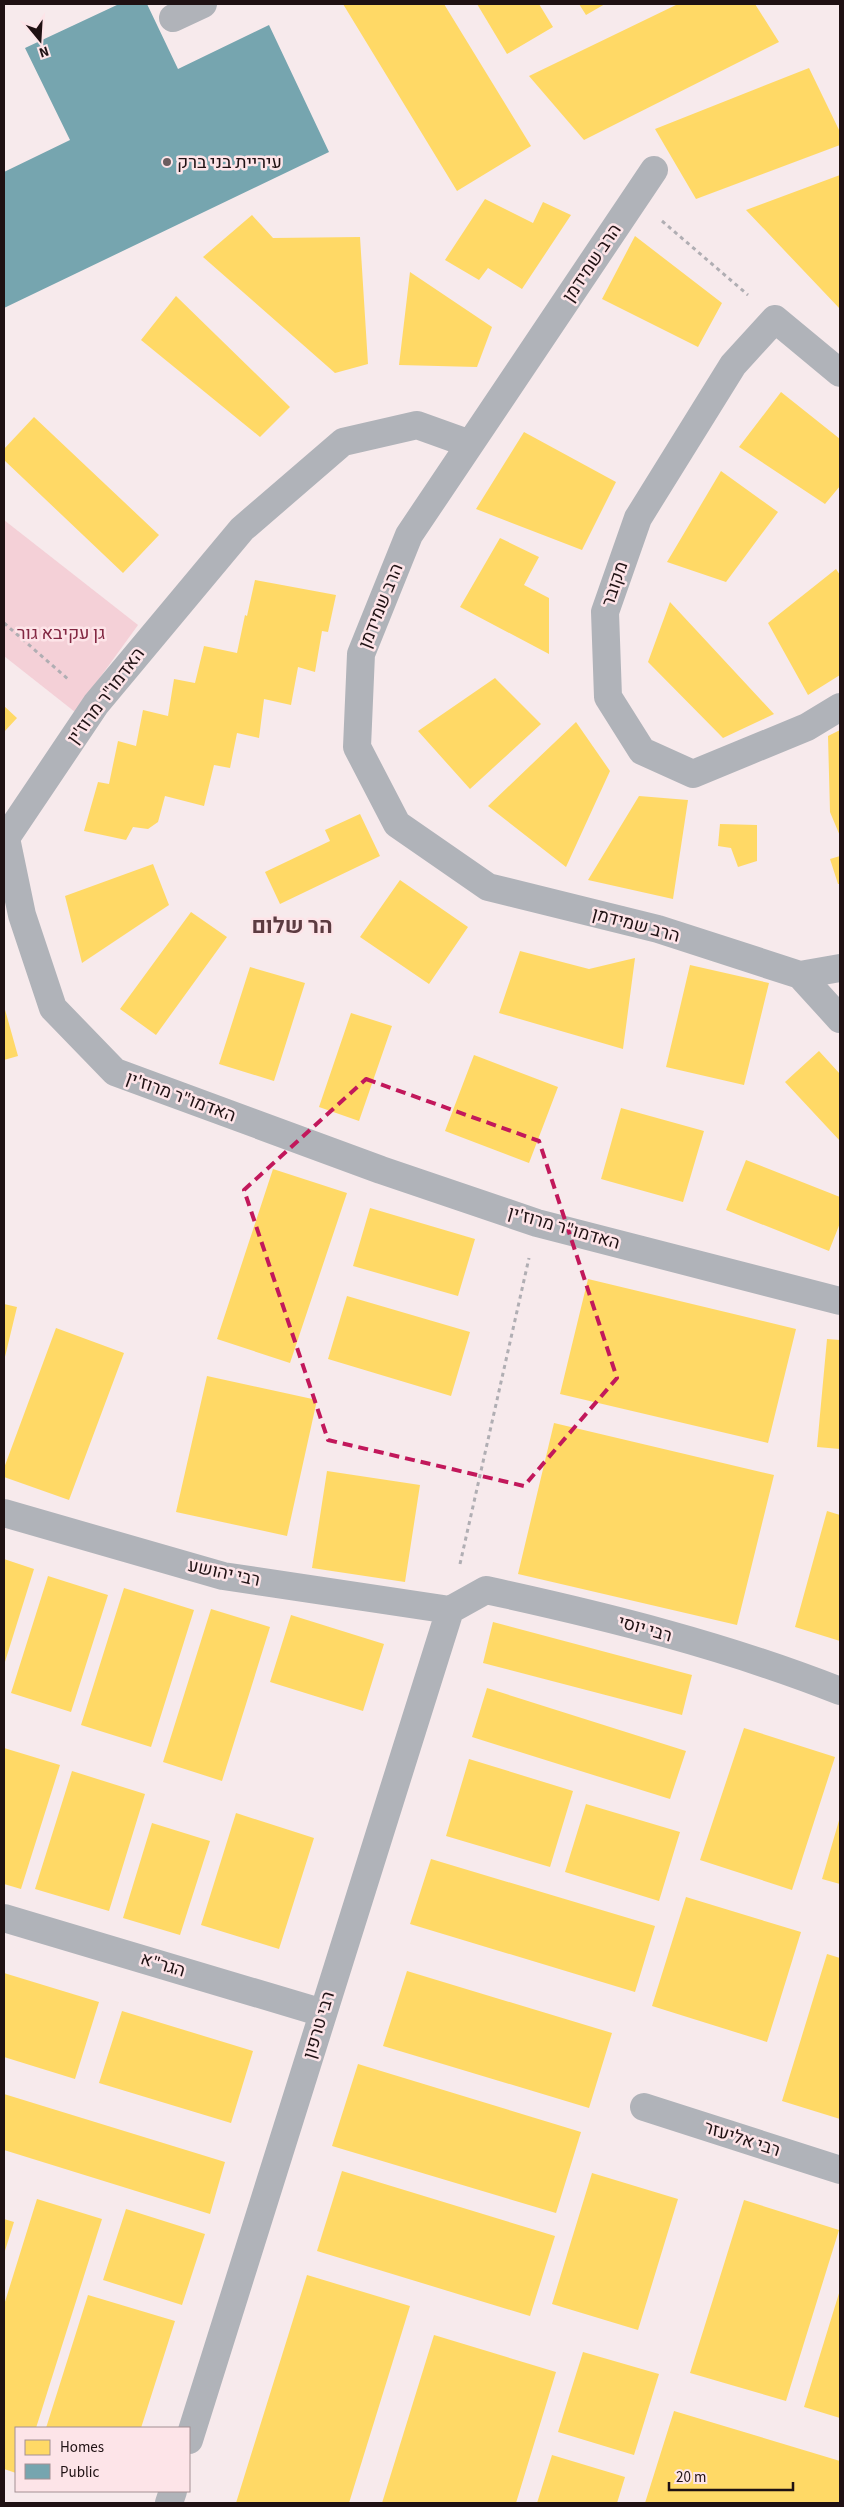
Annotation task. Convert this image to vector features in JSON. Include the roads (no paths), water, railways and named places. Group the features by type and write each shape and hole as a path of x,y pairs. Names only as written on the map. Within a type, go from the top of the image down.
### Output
{"street":[{"path":"173,18 203,4"},
{"name":"הרב שמידמן","path":"654,170 410,535 360,654 357,747 397,824 488,887 658,929 800,976"},
{"name":"מקובר","path":"840,374 775,319 733,365 638,518 605,612 608,697 642,752 692,774 807,727 840,707"},
{"name":"האדמו\"ר מרוז'ין","path":"470,444 417,425 343,442 242,528 96,704 6,838 22,915 53,1008 115,1072 382,1170 537,1223 840,1301"},
{"path":"800,976 840,968"},
{"path":"800,976 840,1019"},
{"name":"רבי יהושע","path":"4,1513 223,1576 450,1610"},
{"name":"רבי יוסי","path":"450,1610 486,1590 585,1612 780,1667 840,1690"},
{"name":"רבי טרפון","path":"190,2437 450,1610"},
{"name":"הגר\"א","path":"4,1918 323,2013"},
{"name":"רבי אליעזר","path":"644,2108 840,2170"}],"place":[{"name":"עיריית בני ברק","path":"167,162"}],"district":[{"name":"הר שלום","path":"292,926"}],"park label":[{"name":"גן עקיבא גור","path":"61,633"}]}
